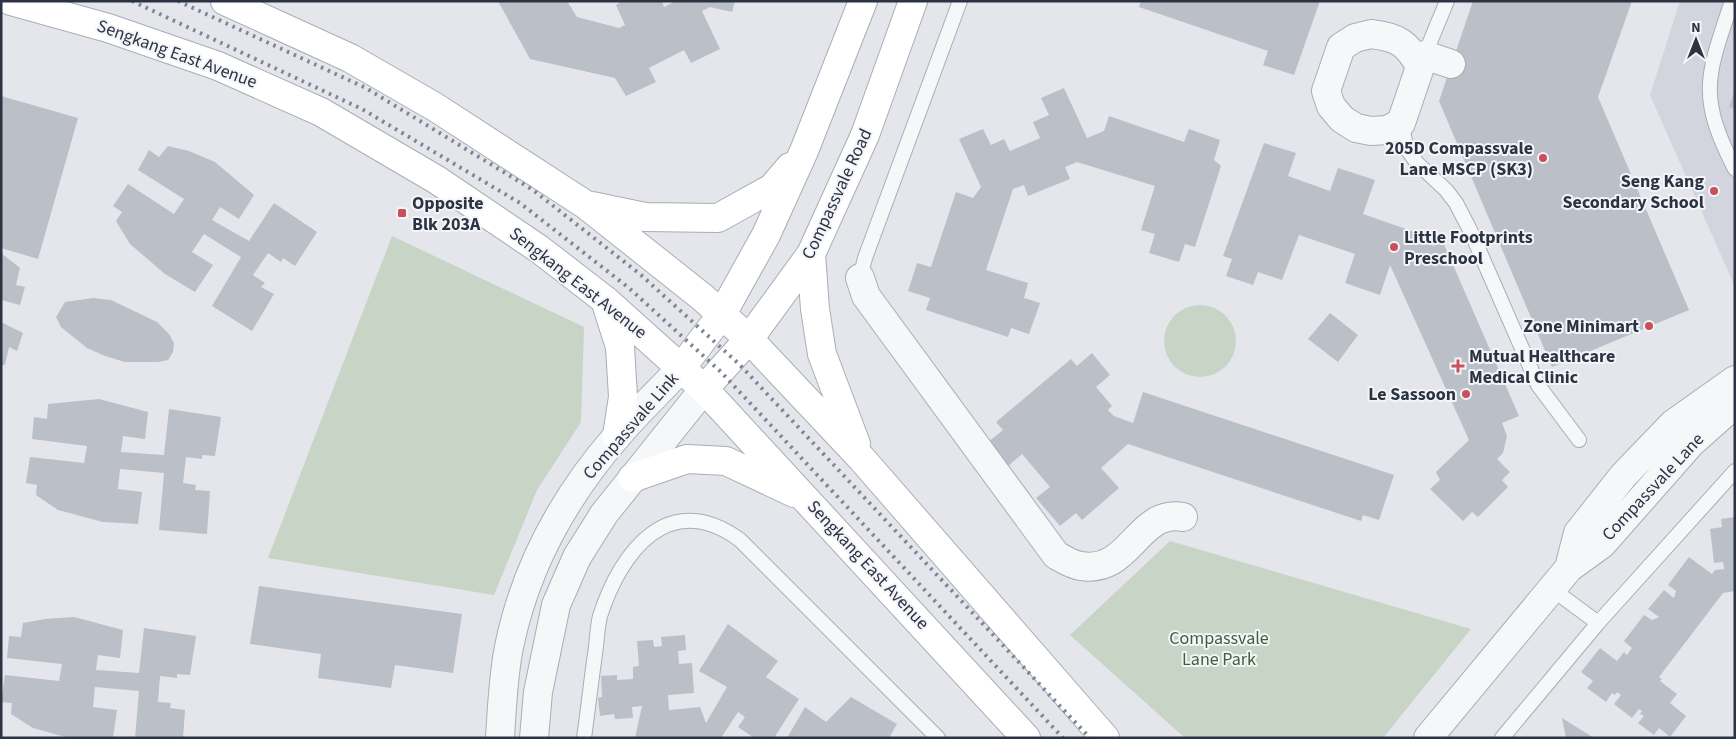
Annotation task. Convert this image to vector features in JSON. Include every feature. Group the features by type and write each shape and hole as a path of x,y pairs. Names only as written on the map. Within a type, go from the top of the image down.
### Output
{"main road":[{"name":"Sengkang East Avenue","path":"11,1 83,20 218,66 321,112 436,180 539,249 606,300 704,389 1026,738"},
{"path":"225,1 350,58 434,107 586,205 722,314 749,339 862,459 1105,738"},
{"path":"682,367 722,314 766,235 804,151 863,1"},
{"name":"Compassvale Road","path":"704,389 749,339 811,254 865,135 913,1"},
{"path":"586,205 645,217 718,218 772,188 804,151"},
{"path":"811,254 815,309 822,354 862,459"},
{"path":"606,300 620,347 623,397 617,436"},
{"path":"632,478 687,459 726,461 807,500"}],"street":[{"path":"1423,61 1401,123 1387,130 1371,131 1356,128 1342,119 1332,106 1326,91 1341,46 1355,38 1371,34 1387,36 1402,42 1423,61 1451,64"},
{"path":"860,278 866,296 1056,555 1078,566 1096,567 1110,563 1153,523 1172,515 1183,517"},
{"name":"Compassvale Link","path":"500,738 509,647 524,590 544,540 582,480 617,436 682,367"},
{"name":"Compassvale Lane","path":"1569,568 1578,533 1623,476 1673,424 1735,380"},
{"name":"Compassvale Link","path":"534,738 538,692 556,605 578,557 604,514 704,389"},
{"name":"Compassvale Lane","path":"1428,738 1569,568 1602,544 1690,443 1735,404"}],"lane":[{"path":"860,278 865,258 960,1"},
{"path":"1423,61 1447,1"},
{"path":"1732,1 1712,63 1708,80 1708,95 1714,122 1735,169"},
{"path":"1401,123 1407,148 1417,163 1446,190 1456,203 1471,232 1538,385 1578,440"},
{"path":"1502,738 1598,623 1735,471"},
{"path":"584,738 600,617 621,570 649,534 669,522 694,520 724,529 740,540 938,738"},
{"path":"1552,589 1598,623"}],"shaded area":[{"name":"Seng Kang Secondary School","path":"1680,1 1735,1 1735,287 1650,95"}],"green space":[{"path":"392,236 584,327 581,422 537,490 494,595 268,558"},
{"path":"1207,305 1226,315 1234,327 1236,341 1234,355 1226,367 1214,375 1193,377 1174,367 1166,355 1164,334 1174,315 1186,307"},
{"name":"Compassvale Lane Park","path":"1170,541 1471,629 1383,738 1185,738 1070,635"}],"building":[{"path":"498,1 567,1 577,17 619,28 625,25 616,5 622,1 662,1 664,7 676,1 735,1 732,12 710,7 702,11 720,49 691,63 684,50 649,68 656,82 626,96 615,78 530,59"},
{"path":"1141,1 1320,1 1294,75 1263,65 1268,51 1139,7"},
{"name":"205D Compassvale Lane MSCP (SK3)","path":"1473,1 1632,1 1598,97 1689,310 1552,367 1439,101"},
{"path":"1064,88 1087,138 1104,131 1109,116 1184,142 1189,129 1220,140 1214,160 1221,166 1195,247 1185,244 1179,262 1149,253 1155,234 1141,230 1155,186 1077,162 1065,167 1070,179 1028,196 1024,185 1013,189 986,270 1028,283 1024,298 1040,303 1029,334 1011,328 1008,337 926,310 930,298 908,291 917,263 931,267 956,192 973,198 981,187 959,139 983,129 991,145 1004,139 1010,151 1040,138 1033,122 1049,115 1041,98"},
{"path":"1735,92 1735,109 1729,107"},
{"path":"1,96 78,118 38,259 1,248"},
{"path":"1264,143 1296,153 1288,176 1330,191 1338,168 1375,180 1363,214 1429,237 1433,246 1443,242 1519,416 1502,423 1507,436 1503,453 1497,459 1510,472 1502,480 1508,487 1478,517 1472,512 1463,521 1430,489 1440,480 1436,472 1469,440 1390,265 1380,295 1345,283 1355,254 1299,235 1282,280 1258,272 1253,285 1226,276 1232,259 1223,256"},
{"path":"168,146 189,151 215,162 254,195 239,219 220,207 212,220 249,241 274,203 317,232 295,266 283,258 281,262 268,253 253,275 265,283 261,287 274,294 252,331 212,306 241,257 204,234 192,252 213,265 195,292 165,274 130,244 116,221 122,212 113,206 128,184 174,214 184,199 138,170 149,150 159,157"},
{"path":"1,253 20,268 16,285 25,287 20,305 1,300"},
{"path":"93,298 111,300 157,322 169,334 174,343 173,352 168,360 158,362 125,362 105,356 87,348 61,327 56,317 65,302"},
{"path":"1330,313 1358,335 1338,362 1308,339"},
{"path":"1,322 23,333 17,351 9,347 5,365 1,365"},
{"path":"1092,353 1110,375 1096,387 1112,406 1108,410 1114,416 1133,423 1143,392 1394,475 1379,520 1363,515 1361,521 1128,444 1101,468 1119,488 1082,520 1076,513 1060,526 1036,498 1050,487 1022,454 1008,466 988,442 1003,430 996,422 1071,359 1077,366"},
{"path":"99,399 148,412 145,439 123,436 121,452 164,455 169,409 221,417 215,456 202,455 202,459 186,457 183,483 196,485 195,490 210,491 207,534 159,530 164,473 120,469 118,489 142,492 138,524 103,522 58,510 36,495 37,485 26,483 30,457 84,463 87,446 32,439 34,417 47,419 48,404"},
{"path":"1735,517 1735,591 1723,593 1659,677 1662,679 1660,681 1677,694 1670,703 1686,716 1670,737 1659,728 1654,735 1638,723 1644,716 1640,714 1642,711 1639,709 1632,718 1614,704 1621,695 1617,692 1615,695 1612,693 1606,702 1587,688 1593,681 1581,672 1600,648 1617,661 1624,652 1627,655 1632,648 1624,641 1644,615 1652,620 1659,617 1648,609 1664,590 1674,598 1676,591 1668,585 1689,557 1712,574 1715,570 1724,569 1723,562 1714,563 1710,529 1722,527 1721,519"},
{"path":"259,586 462,614 453,673 395,665 391,688 318,678 321,654 250,644"},
{"path":"74,617 123,630 120,658 98,655 96,670 139,673 144,628 196,636 190,675 177,674 177,678 160,676 158,702 171,703 170,708 185,710 183,738 135,738 139,691 95,687 93,707 117,710 113,738 69,738 33,728 11,714 12,703 1,702 5,675 59,681 62,664 7,658 9,636 21,637 23,623"},
{"path":"728,624 778,661 766,677 799,699 774,738 754,738 738,727 745,717 738,712 721,738 635,738 642,706 632,707 633,718 615,719 614,714 600,716 598,698 602,697 601,676 617,675 617,680 633,679 633,667 639,666 637,641 653,640 654,647 662,646 661,637 685,635 686,650 678,651 679,664 692,663 694,693 668,695 669,710 700,707 706,723 727,687 699,671"},
{"path":"851,697 897,724 889,738 787,738 805,707 826,722"},
{"path":"1562,718 1594,738 1566,738"}],"railway":[{"path":"132,1 362,109 520,203 629,288 721,372 1063,738"},
{"path":"178,1 366,88 533,190 641,275 739,364 1090,738"}],"place":[{"name":"205D Compassvale Lane MSCP (SK3)","path":"1543,158"},
{"name":"Seng Kang Secondary School","path":"1714,191"},
{"name":"Opposite Blk 203A","path":"402,213"},
{"name":"Little Footprints Preschool","path":"1394,247"},
{"name":"Zone Minimart","path":"1649,326"},
{"name":"Mutual Healthcare Medical Clinic","path":"1458,366"},
{"name":"Le Sassoon","path":"1466,394"}]}
